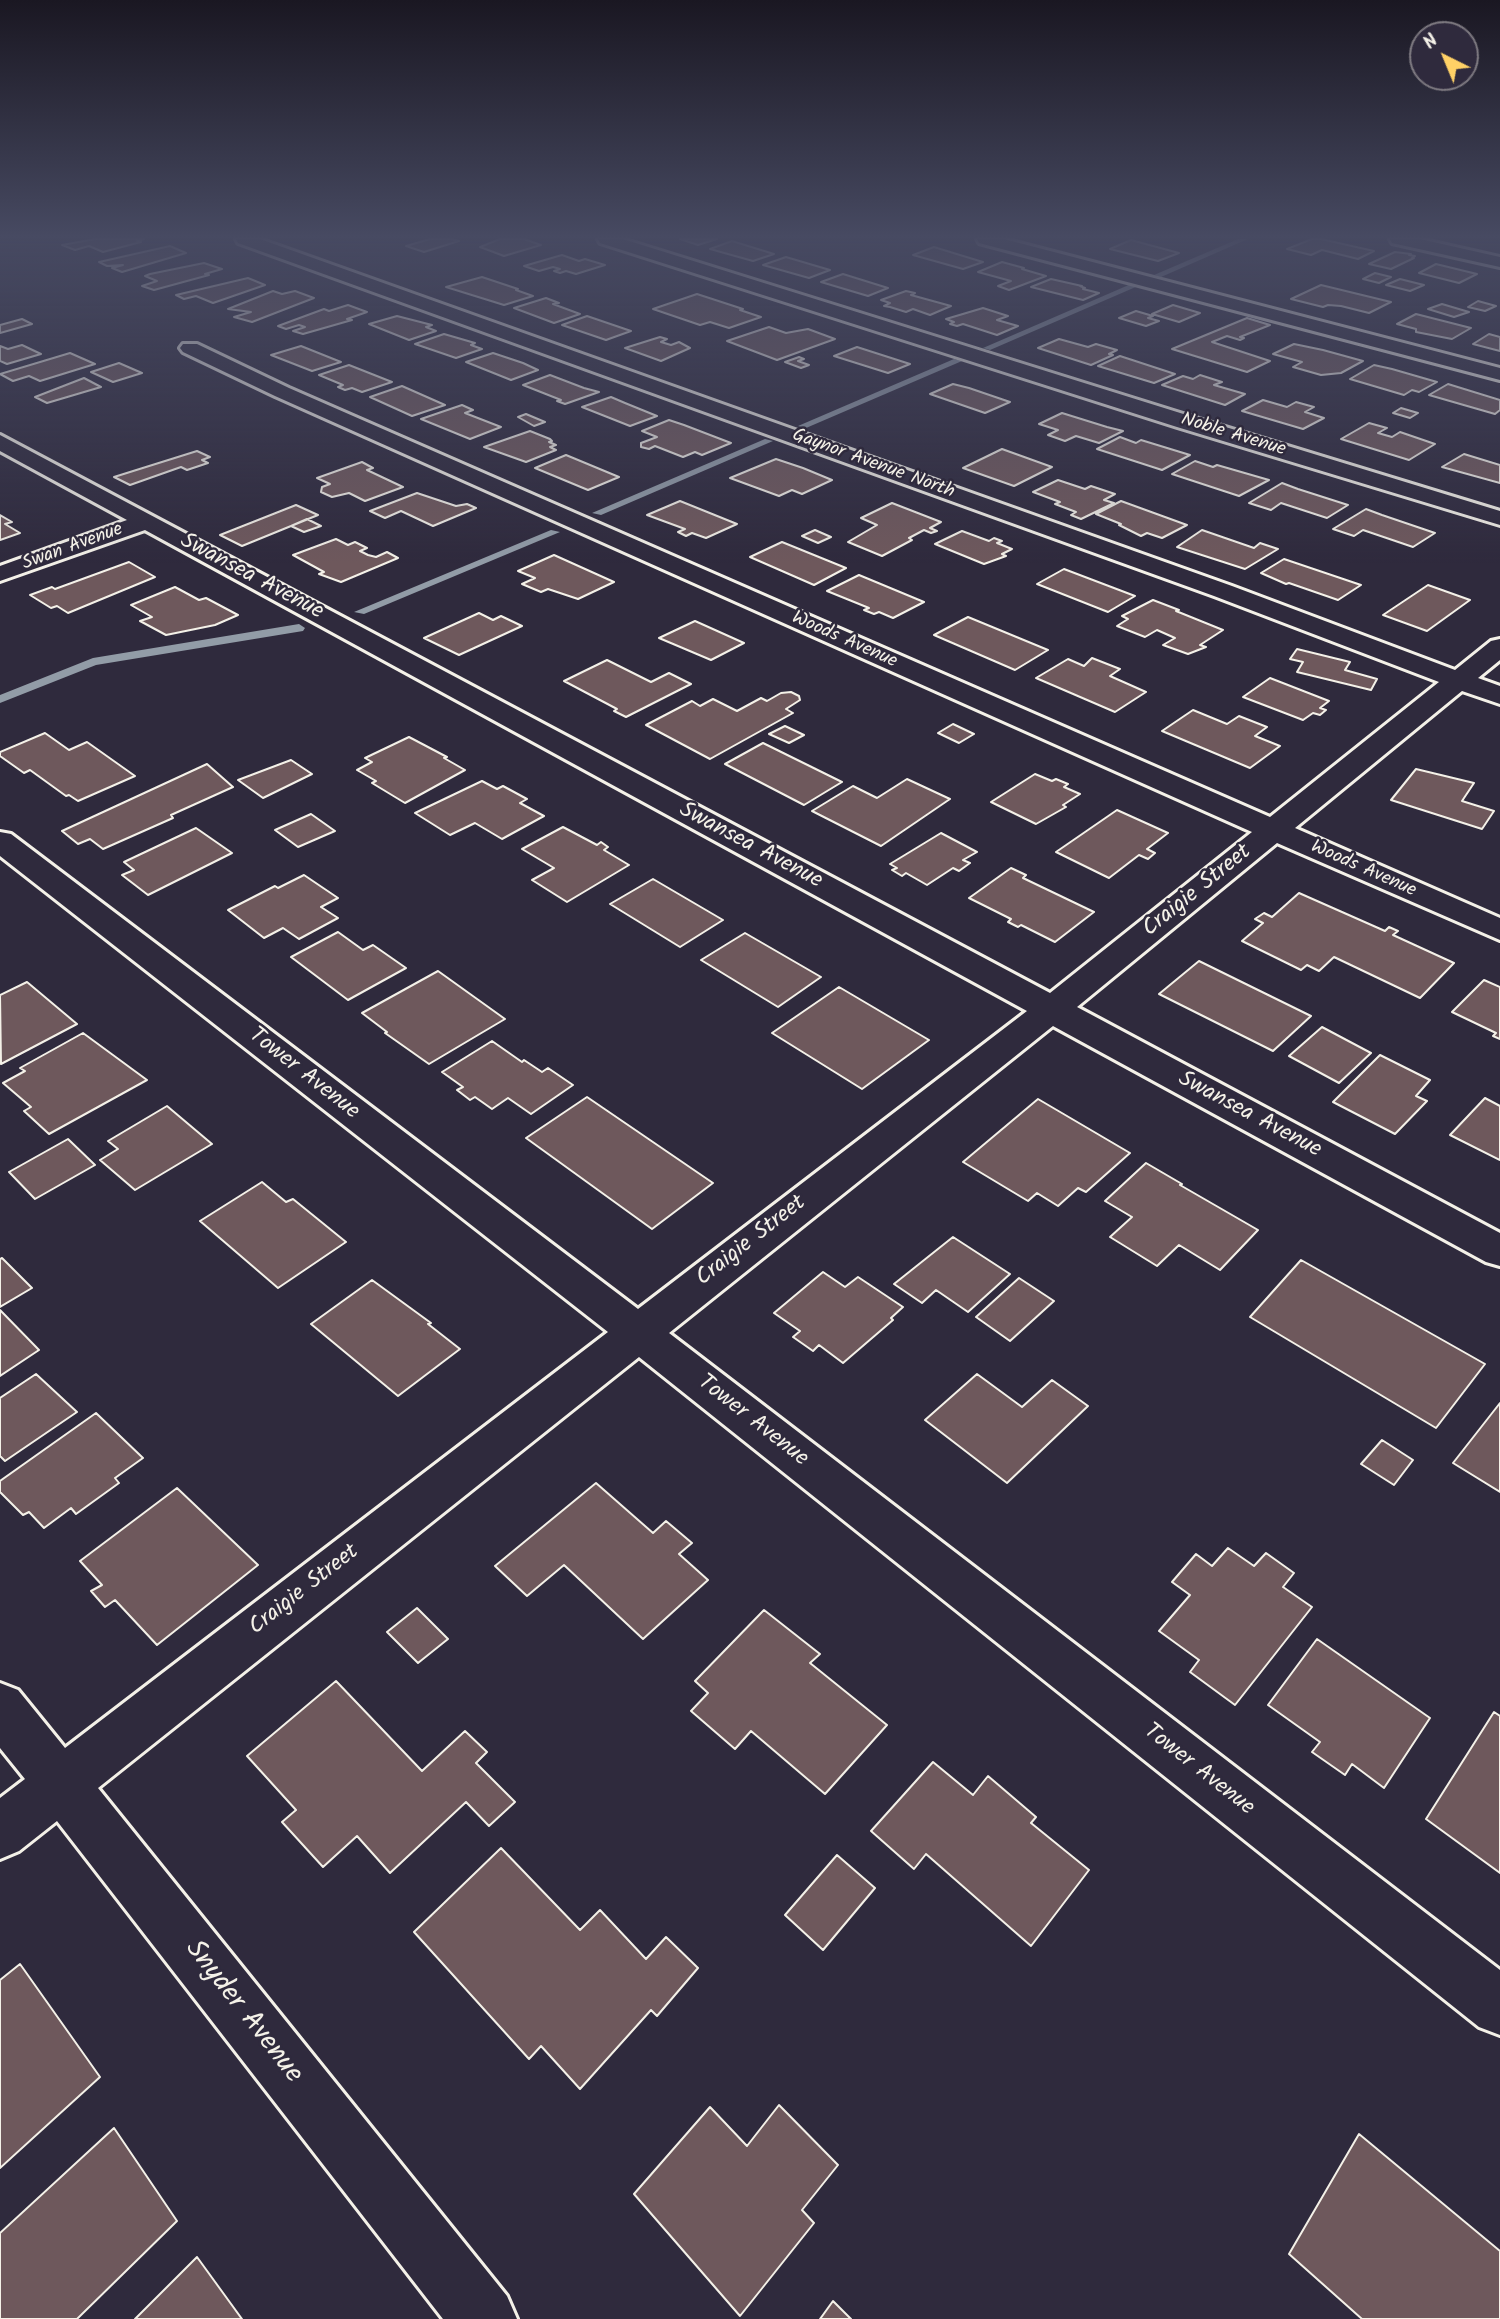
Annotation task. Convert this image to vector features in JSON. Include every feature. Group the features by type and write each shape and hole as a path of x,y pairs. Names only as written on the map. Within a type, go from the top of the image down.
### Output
{"street":[{"name":"Gaynor Avenue North","path":"545,347 1223,591 1500,696"},
{"name":"Noble Avenue","path":"948,347 1500,517"},
{"path":"1398,347 1500,374"},
{"name":"Woods Avenue","path":"190,348 282,392 1500,930"},
{"name":"Swansea Avenue","path":"0,442 1500,1251"},
{"name":"Swan Avenue","path":"0,574 147,521"},
{"name":"Craigie Street","path":"0,1832 1051,1010 1500,648"},
{"name":"Tower Avenue","path":"0,841 637,1332 1500,2006"},
{"name":"Snyder Avenue","path":"0,1707 484,2319"}],"building":[{"path":"0,347 27,347 41,354 7,364 0,361"},
{"path":"304,347 341,362 312,371 271,355"},
{"path":"424,347 482,349 456,358"},
{"path":"689,347 690,348 661,361 625,348"},
{"path":"743,347 812,347 777,360"},
{"path":"858,347 910,364 888,373 834,356"},
{"path":"1107,347 1117,350 1109,354 1113,355 1091,365 1038,348"},
{"path":"1228,347 1270,361 1247,372 1172,349"},
{"path":"1287,347 1310,347 1363,361 1341,373 1321,375 1293,367 1302,362 1273,354"},
{"path":"70,353 95,364 40,381 29,376 13,381 0,374"},
{"path":"493,353 538,370 511,380 466,362"},
{"path":"1120,356 1175,374 1154,383 1098,366"},
{"path":"799,357 804,359 798,361 809,365 801,368 785,362"},
{"path":"119,363 142,373 113,382 91,372"},
{"path":"349,365 392,382 362,392 352,388 345,390 338,387 343,385 319,375"},
{"path":"1374,365 1437,382 1419,392 1412,390 1404,395 1350,379"},
{"path":"550,375 599,392 565,404 523,385"},
{"path":"1200,375 1222,382 1214,385 1245,394 1225,405 1162,385 1183,376 1193,379"},
{"path":"84,378 101,387 47,403 35,397"},
{"path":"953,384 1010,402 985,413 930,394"},
{"path":"1448,384 1500,400 1500,410 1495,414 1429,395"},
{"path":"402,386 445,405 412,416 370,397"},
{"path":"611,397 657,416 630,426 582,407"},
{"path":"1263,400 1287,407 1296,402 1314,407 1305,412 1324,418 1303,429 1242,411"},
{"path":"462,405 473,410 465,413 501,427 470,439 421,419"},
{"path":"1401,408 1418,413 1410,418 1393,413"},
{"path":"1062,413 1123,431 1099,443 1076,436 1065,441 1048,435 1058,430 1039,424"},
{"path":"526,414 545,422 534,426 518,417"},
{"path":"669,420 731,443 702,455 695,452 683,457 655,446 649,449 641,447 641,443 657,437 642,431"},
{"path":"1369,423 1387,428 1378,433 1392,437 1400,432 1435,444 1409,460 1341,439"},
{"path":"530,431 550,439 552,441 549,442 556,445 550,447 556,450 526,462 484,447"},
{"path":"1120,437 1136,443 1141,440 1190,455 1162,470 1097,449"},
{"path":"1002,449 1052,467 1014,486 963,468"},
{"path":"197,451 210,457 202,460 208,463 187,470 181,467 130,485 114,477"},
{"path":"1464,454 1500,465 1500,483 1442,467"},
{"path":"566,455 619,477 588,490 535,468"},
{"path":"776,459 832,480 802,494 792,490 779,496 730,478"},
{"path":"1195,461 1269,480 1239,496 1172,474"},
{"path":"362,462 373,468 367,470 403,487 365,501 349,493 332,497 321,492 322,487 330,484 317,478"},
{"path":"1058,480 1085,489 1091,486 1115,494 1104,500 1114,503 1081,519 1071,515 1076,512 1055,504 1060,502 1033,492"},
{"path":"1282,483 1348,505 1327,518 1281,503 1271,510 1249,503"},
{"path":"417,493 456,506 467,504 476,508 433,526 401,511 385,518 370,511"},
{"path":"680,501 737,524 706,538 692,533 686,536 678,532 685,529 647,515"},
{"path":"1121,501 1187,525 1162,538 1147,533 1141,536 1096,514"},
{"path":"892,503 941,522 930,528 937,531 931,533 924,530 909,538 912,540 882,556 848,542 877,525 861,518"},
{"path":"296,505 318,515 242,546 220,535"},
{"path":"1366,509 1435,533 1413,547 1363,530 1354,536 1333,529"},
{"path":"0,515 12,522 5,524 20,533 0,540"},
{"path":"307,519 321,526 304,532 291,526"},
{"path":"815,530 831,537 818,543 802,536"},
{"path":"1202,530 1254,548 1260,543 1278,549 1245,569 1177,547"},
{"path":"962,531 989,541 994,538 1002,541 997,543 1012,549 1002,554 1006,556 984,564 935,544"},
{"path":"336,539 348,545 355,542 367,548 360,551 368,555 376,557 387,552 398,558 341,582 319,574 324,572 293,555"},
{"path":"782,542 846,568 814,585 750,557"},
{"path":"554,555 614,582 578,599 548,589 541,592 522,584 535,578 518,571"},
{"path":"1284,559 1361,585 1338,600 1286,584 1261,573"},
{"path":"129,562 155,577 68,613 57,606 51,608 30,595 52,587 55,589"},
{"path":"1064,569 1135,596 1108,612 1037,584"},
{"path":"859,575 924,602 893,618 864,610 869,608 827,591"},
{"path":"1428,585 1470,600 1427,631 1383,615"},
{"path":"175,587 199,600 206,598 238,615 215,625 166,635 140,621 152,617 131,605"},
{"path":"1153,600 1223,630 1200,645 1206,647 1188,654 1163,645 1175,638 1157,630 1145,637 1117,626 1128,619 1122,616"},
{"path":"479,613 493,620 501,616 522,626 459,655 424,638"},
{"path":"968,617 1048,650 1015,670 934,635"},
{"path":"695,621 744,643 711,660 659,638"},
{"path":"1297,649 1350,662 1345,670 1377,679 1371,690 1297,672 1303,662 1290,659"},
{"path":"1092,658 1120,669 1110,676 1146,692 1115,712 1036,678 1068,659 1084,666"},
{"path":"607,660 651,682 669,673 691,684 626,717 614,711 617,709 564,681"},
{"path":"1270,678 1329,701 1320,708 1326,710 1320,715 1313,713 1303,720 1243,697"},
{"path":"791,692 799,696 800,700 786,709 793,713 710,759 646,725 692,701 700,706 713,699 737,711 761,698 767,701 781,693"},
{"path":"1193,710 1227,724 1239,716 1267,727 1255,736 1280,746 1250,768 1162,731"},
{"path":"953,724 974,734 959,743 938,733"},
{"path":"785,726 804,735 789,743 769,734"},
{"path":"45,733 69,750 87,742 135,776 78,801 66,796 30,770 24,773 0,756 0,752"},
{"path":"409,737 465,770 405,803 372,783 376,781 357,770 372,762 365,758"},
{"path":"763,743 842,782 804,805 725,764"},
{"path":"291,760 312,774 263,798 238,780"},
{"path":"207,764 233,787 171,815 173,818 103,849 90,839 78,844 62,831"},
{"path":"1416,769 1474,783 1462,801 1494,811 1482,829 1391,800"},
{"path":"1035,774 1068,784 1064,787 1080,794 1063,805 1066,807 1036,824 991,802"},
{"path":"907,779 950,799 881,846 812,811 853,786 877,798"},
{"path":"482,781 497,789 503,786 527,799 520,803 544,816 502,839 475,823 450,835 415,813"},
{"path":"1117,810 1168,833 1147,849 1155,853 1148,859 1139,855 1109,878 1056,852"},
{"path":"311,814 335,831 298,847 275,830"},
{"path":"563,827 597,845 601,842 608,847 604,850 629,865 567,902 532,880 554,868 522,849"},
{"path":"196,828 232,853 148,895 122,875 134,870 124,862"},
{"path":"941,833 977,852 963,860 970,863 959,871 953,868 927,885 906,873 902,876 892,870 897,868 890,864"},
{"path":"1011,868 1026,875 1023,878 1094,912 1055,942 1021,925 1018,927 1008,922 1011,919 969,898"},
{"path":"304,875 338,898 321,907 338,918 299,939 283,928 264,938 228,910 275,886 278,888"},
{"path":"653,879 723,920 680,947 610,904"},
{"path":"1299,893 1385,931 1389,927 1398,931 1393,935 1454,963 1420,998 1334,957 1319,971 1307,965 1301,970 1242,941 1263,923 1255,919 1264,913 1272,917"},
{"path":"338,932 363,950 373,945 406,968 348,1000 291,957"},
{"path":"745,933 821,977 778,1007 701,960"},
{"path":"1199,961 1311,1016 1273,1051 1159,994"},
{"path":"438,971 505,1019 429,1064 362,1013"},
{"path":"1484,980 1500,987 1500,1039 1493,1036 1496,1033 1452,1012"},
{"path":"27,982 77,1024 1,1064 0,995"},
{"path":"839,987 929,1040 862,1089 772,1033"},
{"path":"1322,1027 1371,1053 1339,1083 1289,1056"},
{"path":"83,1033 147,1080 49,1134 24,1111 31,1107 3,1083 25,1071 20,1068"},
{"path":"492,1041 522,1062 524,1060 542,1072 548,1068 573,1085 531,1114 508,1098 492,1109 475,1097 470,1100 457,1090 463,1087 442,1072"},
{"path":"1380,1055 1430,1080 1416,1096 1427,1101 1395,1134 1333,1102"},
{"path":"587,1097 713,1183 652,1229 526,1138"},
{"path":"1485,1098 1500,1106 1500,1160 1450,1135"},
{"path":"1038,1099 1130,1153 1086,1192 1078,1188 1058,1206 1037,1193 1028,1201 963,1162"},
{"path":"167,1106 212,1144 135,1190 100,1160 118,1149 108,1141"},
{"path":"68,1139 95,1165 35,1199 9,1172"},
{"path":"1146,1163 1258,1230 1220,1270 1179,1245 1157,1266 1110,1237 1132,1217 1105,1201"},
{"path":"262,1182 286,1202 293,1199 346,1242 278,1288 200,1221"},
{"path":"953,1237 1010,1274 968,1312 936,1290 922,1303 894,1284"},
{"path":"0,1259 32,1288 0,1307"},
{"path":"1301,1260 1485,1364 1436,1428 1250,1317"},
{"path":"823,1272 845,1287 858,1277 903,1307 891,1318 893,1320 843,1363 819,1345 813,1351 793,1337 800,1331 774,1313"},
{"path":"1019,1278 1054,1301 1010,1341 976,1317"},
{"path":"372,1280 431,1323 428,1324 460,1349 398,1396 311,1324"},
{"path":"0,1310 39,1350 0,1376"},
{"path":"36,1374 77,1412 5,1461 0,1456 0,1398"},
{"path":"977,1374 1022,1407 1052,1380 1088,1406 1007,1483 925,1420"},
{"path":"1500,1403 1500,1492 1453,1463"},
{"path":"96,1413 143,1458 115,1478 119,1483 76,1514 71,1508 44,1528 29,1512 23,1515 0,1492 0,1481"},
{"path":"1382,1440 1413,1460 1394,1485 1361,1464"},
{"path":"596,1483 653,1533 666,1521 692,1543 679,1554 708,1580 643,1639 564,1565 527,1596 495,1566"},
{"path":"177,1488 258,1565 157,1645 115,1600 105,1607 91,1591 102,1585 80,1561"},
{"path":"1228,1548 1254,1566 1266,1553 1294,1573 1283,1587 1312,1607 1235,1705 1190,1672 1199,1660 1159,1631 1190,1595 1172,1582 1196,1554 1212,1566"},
{"path":"417,1608 448,1639 418,1663 387,1632"},
{"path":"764,1610 820,1654 810,1663 887,1725 825,1794 751,1731 735,1749 691,1711 708,1693 695,1681"},
{"path":"1317,1639 1430,1718 1384,1788 1352,1764 1345,1775 1312,1752 1320,1742 1268,1705"},
{"path":"336,1681 422,1771 465,1731 487,1752 476,1763 515,1802 489,1826 466,1802 390,1873 357,1836 323,1867 282,1822 296,1810 247,1756"},
{"path":"1494,1712 1500,1716 1500,1873 1426,1819"},
{"path":"933,1762 973,1795 988,1776 1036,1817 1031,1823 1089,1870 1031,1946 926,1854 914,1869 871,1831"},
{"path":"501,1848 580,1930 600,1910 646,1959 666,1937 698,1968 657,2016 651,2010 580,2089 541,2046 529,2059 414,1932"},
{"path":"837,1855 875,1888 823,1950 785,1915"},
{"path":"20,1964 100,2077 0,2168 0,1980"},
{"path":"779,2105 838,2165 802,2210 814,2223 740,2316 634,2194 710,2107 747,2146"},
{"path":"114,2128 177,2221 77,2319 0,2319 0,2233"},
{"path":"1359,2134 1500,2251 1500,2319 1362,2319 1289,2254"},
{"path":"197,2257 242,2319 135,2319"},
{"path":"833,2301 851,2319 820,2319"}],"waterway":[{"path":"803,426 957,361"},
{"path":"597,513 768,441"},
{"path":"360,612 555,532"},
{"path":"0,699 93,662 299,628"}]}
